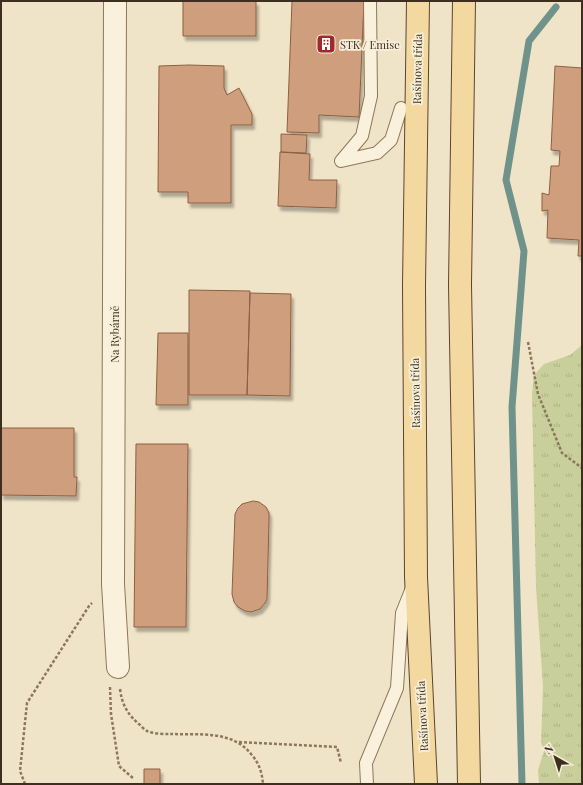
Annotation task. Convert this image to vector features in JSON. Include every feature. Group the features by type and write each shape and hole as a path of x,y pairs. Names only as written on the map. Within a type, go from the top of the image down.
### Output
{"main road":[{"path":"401,108 402,1"},
{"name":"Rašínova třída","path":"418,1 414,286 416,577 426,784"},
{"path":"464,1 460,285 469,784"}],"street":[{"name":"Na Rybárně","path":"115,1 113,584 118,663"}],"lane":[{"path":"370,1 371,96 362,136 341,161 377,153 391,140 401,108"},
{"path":"367,784 366,763 397,688 402,614 416,577"}],"path":[{"path":"528,342 538,394 562,453 582,468"},
{"path":"25,784 20,771 27,703 89,606 113,584"},
{"path":"134,779 119,766 111,714 110,668 118,663 123,706 129,715 146,731 162,734 222,736 238,742 246,748 258,764 263,775 263,784"},
{"path":"238,742 337,746 341,763"}],"green space":[{"path":"582,345 582,784 539,784 538,770 544,751 541,742 543,686 536,588 532,395 534,375 544,364 570,355"}],"building":[{"path":"183,1 256,1 256,36 183,36"},
{"name":"STK / Emise","path":"292,1 364,1 359,117 319,115 319,133 287,132"},
{"path":"159,66 224,66 224,88 227,95 239,88 252,114 252,125 231,125 231,203 188,203 188,192 158,192"},
{"path":"555,66 582,68 582,256 578,256 579,240 547,238 548,210 542,211 542,193 549,195 551,166 559,166 560,151 551,150"},
{"path":"281,134 307,135 306,153 281,152"},
{"path":"280,152 310,154 309,180 337,180 336,208 278,206"},
{"path":"189,290 250,291 247,395 189,395"},
{"path":"250,293 291,294 290,396 247,395"},
{"path":"158,333 188,333 188,405 156,405"},
{"path":"1,428 74,428 74,477 77,477 76,496 1,495"},
{"path":"136,444 188,444 186,627 134,627"},
{"path":"253,501 259,502 266,507 269,513 269,519 267,599 260,609 251,612 245,611 238,607 234,602 232,594 235,514 242,504"},
{"path":"144,769 160,769 160,784 144,784"}],"waterway":[{"path":"522,784 512,407 524,251 506,180 529,41 556,7"}],"place":[{"name":"STK / Emise","path":"326,44"}]}
